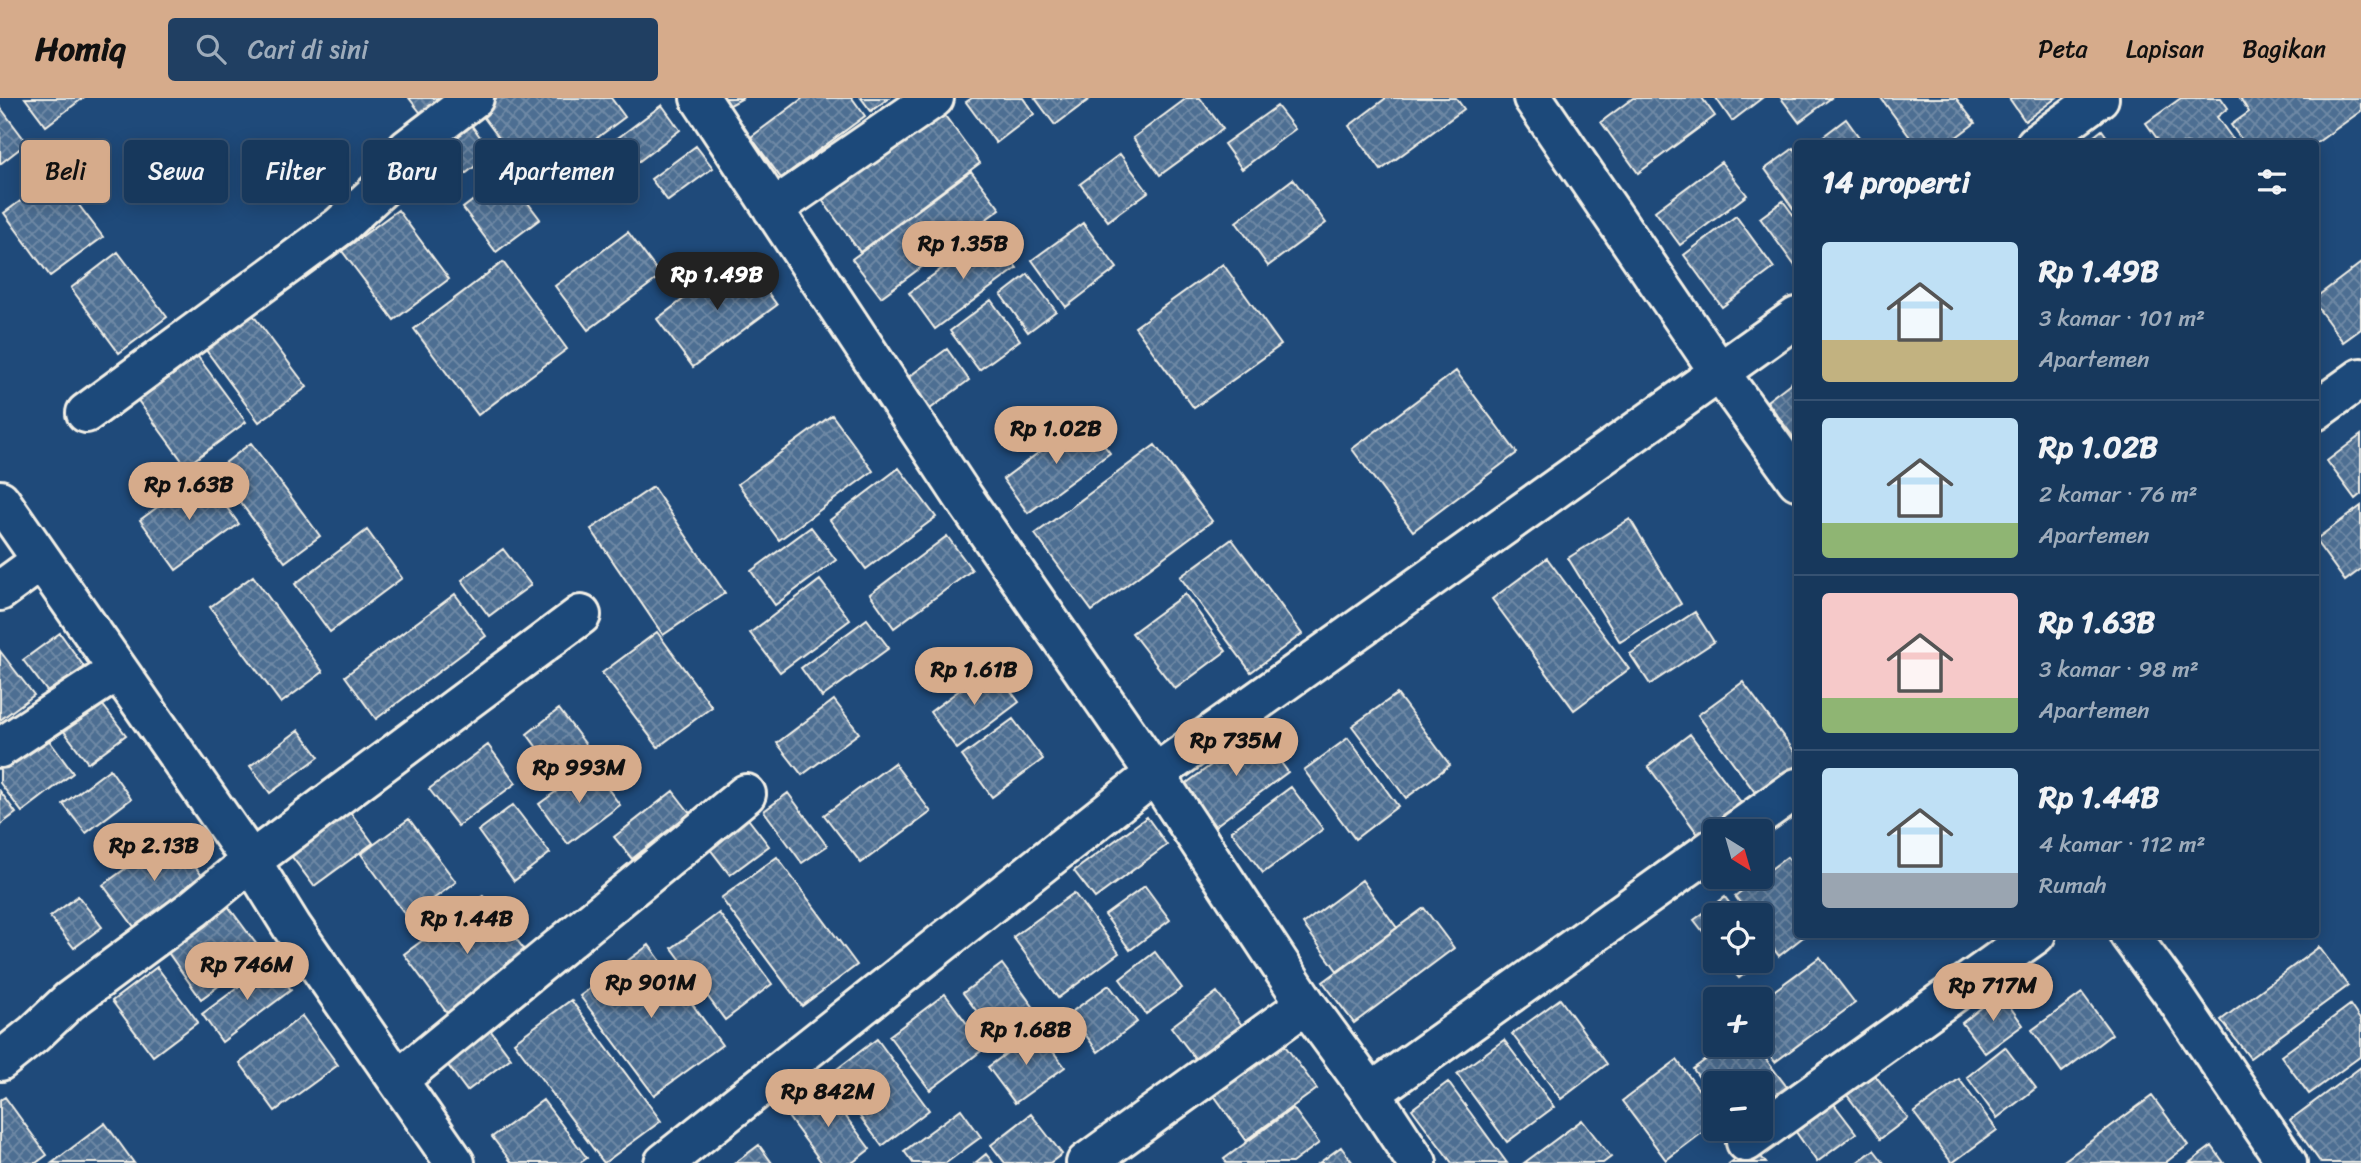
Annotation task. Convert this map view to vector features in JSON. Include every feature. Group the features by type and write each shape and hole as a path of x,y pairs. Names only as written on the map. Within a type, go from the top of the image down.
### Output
{"street":[{"path":"86,413 340,226 387,183 407,149 474,98"},
{"path":"700,98 962,495 1155,774 1306,1004 1371,1093 1416,1163"},
{"path":"773,209 934,98"},
{"path":"1533,98 1720,373 1794,476"},
{"path":"2041,140 2099,98"},
{"path":"664,1163 1155,774 1794,319"},
{"path":"2319,408 2361,378"},
{"path":"0,500 251,861 292,927 455,1163"},
{"path":"0,591 41,561"},
{"path":"0,1061 34,1034 69,1000 581,615"},
{"path":"0,748 117,671"},
{"path":"1754,819 1794,790"},
{"path":"398,1080 746,794"},
{"path":"1371,1093 1703,856"},
{"path":"1746,1142 2030,938"},
{"path":"2132,938 2171,990 2198,1035 2287,1163"},
{"path":"1086,1163 1306,1004"}],"building":[{"path":"25,98 83,98 46,126"},
{"path":"409,98 448,98 423,116"},
{"path":"497,98 611,98 625,117 594,140 501,140 479,111"},
{"path":"717,98 743,98 723,109"},
{"path":"803,98 852,98 865,116 781,178 751,137"},
{"path":"861,98 889,98 871,111"},
{"path":"972,98 1023,98 1034,114 996,143 966,102"},
{"path":"1035,98 1091,98 1055,125"},
{"path":"1187,98 1200,98 1223,129 1160,175 1133,138"},
{"path":"1386,98 1456,98 1464,109 1381,170 1349,126"},
{"path":"1633,98 1702,98 1715,116 1638,173 1601,122"},
{"path":"1716,98 1762,98 1732,121"},
{"path":"1781,98 1831,98 1799,122"},
{"path":"1881,98 1956,98 1975,123 1952,140 1912,140"},
{"path":"2009,98 2056,98 2025,121"},
{"path":"2181,98 2221,98 2228,108 2217,117 2233,140 2158,140 2146,123"},
{"path":"2240,98 2361,98 2361,111 2319,141 2242,140 2231,125 2249,112"},
{"path":"662,105 680,130 638,162 638,140 615,140"},
{"path":"937,105 980,163 860,252 817,193"},
{"path":"1277,106 1295,129 1242,169 1224,144"},
{"path":"0,107 25,140 21,140 21,148 0,164"},
{"path":"464,115 482,140 475,140 475,166 461,177 461,140 430,140"},
{"path":"1846,119 1861,140 1818,140"},
{"path":"2102,130 2109,140 2089,140"},
{"path":"696,146 713,168 668,201 651,179"},
{"path":"1794,148 1794,210 1765,169"},
{"path":"1120,154 1148,192 1108,221 1080,184"},
{"path":"1721,162 1747,195 1680,245 1655,211"},
{"path":"971,171 1000,209 881,297 852,259"},
{"path":"1293,179 1326,223 1268,266 1236,222"},
{"path":"475,199 475,203 528,203 540,219 496,252 463,208"},
{"path":"21,201 21,203 77,203 103,237 50,276 4,213"},
{"path":"1783,201 1794,216 1794,265 1760,218"},
{"path":"398,210 449,279 394,320 342,251"},
{"path":"1736,216 1774,268 1722,307 1684,255"},
{"path":"1083,223 1117,268 1066,307 1032,260"},
{"path":"628,232 661,276 588,330 555,286"},
{"path":"990,233 1017,268 935,329 909,293"},
{"path":"118,252 167,317 119,353 71,288"},
{"path":"741,256 777,305 693,367 657,319"},
{"path":"503,262 567,349 478,415 414,329"},
{"path":"2361,263 2361,329 2343,342 2319,309 2319,295"},
{"path":"1223,264 1281,345 1194,408 1135,327"},
{"path":"1028,274 1056,311 1028,332 1001,295"},
{"path":"991,300 1020,340 979,370 950,331"},
{"path":"247,307 307,387 259,422 200,342"},
{"path":"947,349 969,380 930,409 907,378"},
{"path":"193,350 246,422 186,466 134,395"},
{"path":"1456,371 1517,453 1413,531 1352,449"},
{"path":"1794,380 1794,438 1767,401"},
{"path":"832,415 873,471 779,540 738,484"},
{"path":"1084,419 1110,453 1028,513 1003,479"},
{"path":"2361,435 2361,494 2355,499 2327,461"},
{"path":"251,443 320,536 285,562 216,470"},
{"path":"1155,445 1212,521 1092,611 1035,534"},
{"path":"899,468 936,517 866,569 830,520"},
{"path":"202,474 239,524 176,570 140,520"},
{"path":"653,487 725,593 663,635 591,529"},
{"path":"2361,506 2361,569 2345,581 2319,545 2319,537"},
{"path":"1630,519 1681,604 1620,642 1568,558"},
{"path":"811,527 836,560 775,605 751,571"},
{"path":"367,530 402,578 330,632 295,584"},
{"path":"947,536 972,570 894,628 870,594"},
{"path":"1232,539 1302,634 1251,672 1180,577"},
{"path":"503,549 531,585 489,616 462,580"},
{"path":"1547,558 1629,669 1574,710 1492,599"},
{"path":"253,576 323,672 281,703 210,607"},
{"path":"820,580 850,620 780,672 750,633"},
{"path":"455,594 486,636 376,719 345,676"},
{"path":"1185,594 1226,651 1175,689 1132,633"},
{"path":"1695,612 1714,642 1650,684 1630,654"},
{"path":"867,619 889,648 822,697 801,668"},
{"path":"657,632 712,707 658,747 602,673"},
{"path":"60,633 85,668 50,695 23,660"},
{"path":"0,651 34,695 0,720"},
{"path":"992,666 1019,702 957,749 930,712"},
{"path":"1743,682 1794,751 1794,767 1757,795 1698,715"},
{"path":"1397,694 1450,765 1406,798 1352,726"},
{"path":"95,695 126,735 88,763 57,722"},
{"path":"834,700 859,733 802,775 777,743"},
{"path":"559,709 590,750 557,775 527,734"},
{"path":"1013,719 1043,759 992,797 962,756"},
{"path":"40,728 73,773 22,812 0,783 0,757"},
{"path":"299,730 319,757 270,793 250,766"},
{"path":"1257,731 1288,772 1215,826 1184,785"},
{"path":"1690,734 1743,805 1724,819 1703,819 1703,835 1700,837 1648,766"},
{"path":"1348,738 1398,806 1355,839 1304,770"},
{"path":"488,745 516,783 458,826 429,789"},
{"path":"894,763 931,812 861,863 824,815"},
{"path":"591,766 620,805 568,844 539,804"},
{"path":"110,769 131,799 86,833 63,804"},
{"path":"1291,787 1323,829 1263,873 1231,831"},
{"path":"0,791 16,813 0,825"},
{"path":"673,791 690,813 632,859 614,837"},
{"path":"788,793 827,846 802,863 764,811"},
{"path":"339,797 373,843 314,886 280,841"},
{"path":"513,805 550,853 514,881 478,831"},
{"path":"742,811 769,846 730,875 703,840"},
{"path":"1147,817 1167,845 1095,898 1074,871"},
{"path":"409,819 456,882 408,918 361,854"},
{"path":"171,835 206,881 138,932 103,885"},
{"path":"777,857 857,965 802,1006 721,898"},
{"path":"1787,857 1794,866 1794,938 1802,938 1779,956 1773,948 1773,903 1740,903 1735,896 1744,889 1773,889 1773,868"},
{"path":"1362,880 1397,928 1338,972 1303,924"},
{"path":"1145,886 1170,920 1130,950 1105,915"},
{"path":"1074,893 1119,953 1058,998 1013,937"},
{"path":"78,896 102,927 74,948 50,917"},
{"path":"483,896 530,957 450,1017 404,954"},
{"path":"1725,897 1729,903 1717,903"},
{"path":"225,902 263,953 201,999 164,947"},
{"path":"1424,908 1454,948 1354,1023 1323,982"},
{"path":"719,913 772,984 725,1020 672,948"},
{"path":"1703,913 1703,932 1694,920"},
{"path":"649,945 722,1045 654,1095 580,996"},
{"path":"2319,947 2348,986 2250,1058 2221,1020"},
{"path":"1155,952 1182,988 1146,1014 1120,979"},
{"path":"1820,957 1855,1003 1775,1062 1771,1057 1773,991"},
{"path":"272,962 291,990 222,1042 202,1014"},
{"path":"1002,964 1040,1016 1002,1045 963,993"},
{"path":"157,967 198,1022 153,1056 112,1001"},
{"path":"1109,985 1137,1022 1098,1052 1070,1013"},
{"path":"1217,992 1247,1032 1201,1066 1171,1027"},
{"path":"2000,993 2023,1025 1985,1053 1962,1023"},
{"path":"2082,993 2112,1034 2062,1072 2032,1030"},
{"path":"945,994 985,1048 930,1090 889,1036"},
{"path":"1560,999 1607,1064 1561,1099 1512,1034"},
{"path":"571,1000 661,1121 604,1163 514,1042"},
{"path":"2350,1005 2361,1021 2361,1056 2309,1094 2281,1056"},
{"path":"302,1016 338,1065 275,1111 240,1063"},
{"path":"482,1019 511,1058 467,1091 438,1052"},
{"path":"1037,1031 1065,1067 1015,1103 988,1067"},
{"path":"877,1039 929,1110 882,1146 829,1075"},
{"path":"1504,1040 1554,1107 1507,1142 1457,1074"},
{"path":"1283,1043 1317,1089 1246,1140 1213,1094"},
{"path":"2005,1047 2036,1088 1997,1118 1967,1077"},
{"path":"1710,1057 1764,1057 1787,1087 1773,1097 1773,1071 1703,1071 1703,1083 1693,1069"},
{"path":"1677,1060 1703,1096 1703,1132 1666,1160 1622,1101"},
{"path":"2361,1067 2361,1163 2321,1163 2290,1120"},
{"path":"1875,1075 1908,1118 1880,1139 1847,1095"},
{"path":"1959,1079 1997,1130 1952,1163 1914,1113"},
{"path":"1448,1082 1507,1163 1452,1163 1412,1109"},
{"path":"823,1086 870,1149 852,1163 822,1163 786,1114"},
{"path":"2152,1096 2188,1145 2165,1163 2061,1163"},
{"path":"5,1097 47,1155 36,1163 0,1163 0,1100"},
{"path":"543,1100 587,1158 580,1163 512,1163 492,1137"},
{"path":"1834,1104 1856,1133 1817,1162 1796,1132"},
{"path":"1293,1108 1319,1143 1292,1163 1227,1163 1224,1159"},
{"path":"961,1109 981,1137 946,1163 913,1163 904,1151"},
{"path":"1031,1114 1062,1154 1050,1163 1005,1163 991,1145"},
{"path":"1582,1120 1611,1157 1603,1163 1524,1163"},
{"path":"105,1123 134,1163 52,1163"},
{"path":"759,1145 772,1163 735,1163"},
{"path":"1753,1146 1766,1163 1730,1163"},
{"path":"2212,1146 2224,1163 2189,1163"},
{"path":"1341,1147 1353,1163 1319,1163"},
{"path":"1874,1150 1884,1163 1856,1163"},
{"path":"986,1154 993,1163 975,1163"}]}
